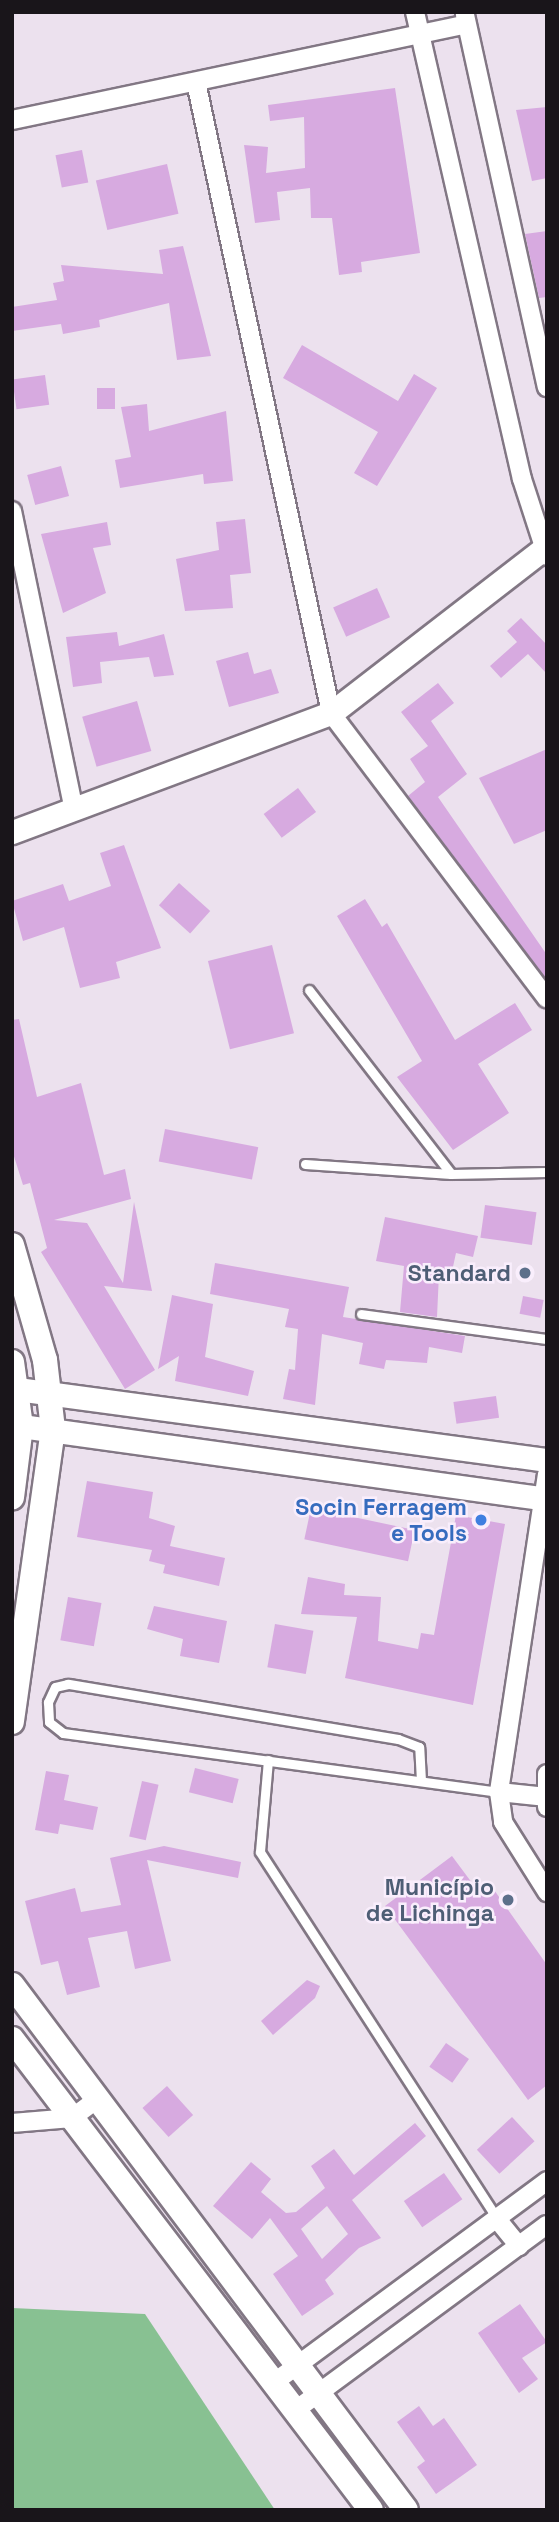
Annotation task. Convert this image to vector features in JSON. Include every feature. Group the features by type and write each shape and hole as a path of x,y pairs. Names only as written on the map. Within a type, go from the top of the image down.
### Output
{"main road":[{"path":"12,1245 52,1395 53,1429 17,1662 12,1721"},
{"path":"12,1362 16,1424 12,1497"},
{"path":"12,1985 320,2391 406,2510"},
{"path":"12,2039 297,2409 371,2510"},
{"path":"154,2223 180,2208"}],"street":[{"path":"12,832 331,713 545,551 415,12"},
{"path":"12,120 419,34 465,18 547,387"},
{"path":"196,82 331,713 547,999"},
{"path":"12,511 74,810"},
{"path":"15,1391 547,1460"},
{"path":"16,1424 545,1498"},
{"path":"547,1474 499,1792 503,1822 547,1892"},
{"path":"499,1792 545,1800 547,1774"},
{"path":"12,2123 72,2118 97,2099"},
{"path":"276,2382 547,2181"},
{"path":"497,2219 519,2246"},
{"path":"297,2409 547,2225"}],"lane":[{"path":"309,990 451,1174"},
{"path":"305,1164 451,1174 547,1172"},
{"path":"360,1314 547,1339"},
{"path":"421,1781 419,1747 398,1739 68,1684 55,1687 48,1702 49,1722 63,1733 499,1792"},
{"path":"268,1760 260,1852 497,2219"}],"green space":[{"path":"12,2308 145,2314 275,2510 12,2510"}],"building":[{"path":"395,88 420,253 361,262 362,272 339,275 332,218 311,218 310,188 277,192 280,220 255,223 244,145 268,147 266,173 305,168 304,117 270,121 268,105"},
{"path":"547,107 547,178 532,181 516,110"},
{"path":"82,150 88,182 62,188 55,155"},
{"path":"167,164 178,214 107,230 96,180"},
{"path":"547,231 547,297 539,298 525,234"},
{"path":"183,246 211,356 177,360 169,303 99,320 100,327 63,334 61,324 12,331 12,307 57,300 53,283 64,281 61,265 163,274 159,250"},
{"path":"302,345 398,401 414,374 437,388 377,486 354,473 378,432 283,378"},
{"path":"45,375 49,405 16,409 12,380"},
{"path":"97,388 115,388 115,409 97,409"},
{"path":"147,404 149,431 226,411 233,481 204,484 203,474 120,488 115,460 131,457 121,407"},
{"path":"61,466 69,496 35,505 27,475"},
{"path":"245,519 251,573 230,575 233,608 185,611 176,559 219,550 216,522"},
{"path":"107,522 111,545 93,548 106,593 63,613 41,534"},
{"path":"377,588 390,617 346,637 333,608"},
{"path":"521,618 547,645 547,674 528,654 501,678 490,666 517,642 507,631"},
{"path":"117,632 119,646 164,634 174,675 154,677 149,657 100,662 102,683 73,687 66,637"},
{"path":"248,652 254,674 271,669 279,693 229,707 216,661"},
{"path":"438,683 454,703 431,721 467,774 438,797 547,955 547,980 408,796 425,782 410,759 428,746 401,712"},
{"path":"137,701 151,751 97,767 82,717"},
{"path":"547,749 547,830 514,844 479,778"},
{"path":"298,788 316,812 282,838 264,814"},
{"path":"124,845 161,948 116,962 120,978 80,988 64,927 23,941 12,901 63,884 69,901 111,886 100,853"},
{"path":"179,883 210,911 190,933 159,905"},
{"path":"365,899 382,927 387,923 455,1040 515,1003 532,1030 478,1064 509,1113 453,1150 397,1077 422,1061 337,916"},
{"path":"272,945 294,1033 230,1049 208,961"},
{"path":"19,1019 37,1097 81,1083 104,1175 125,1169 131,1199 54,1220 87,1223 123,1283 134,1202 152,1291 104,1286 155,1370 125,1389 41,1252 47,1248 30,1183 23,1185 12,1150 12,1020"},
{"path":"165,1129 258,1147 252,1180 159,1161"},
{"path":"485,1205 536,1212 532,1245 480,1238"},
{"path":"385,1217 478,1236 473,1257 456,1253 451,1276 439,1274 437,1317 400,1312 404,1266 376,1261"},
{"path":"215,1263 349,1287 343,1317 465,1336 462,1353 429,1347 427,1363 386,1360 384,1369 359,1364 363,1343 322,1334 315,1405 283,1399 289,1369 295,1370 298,1329 285,1327 289,1309 210,1294"},
{"path":"172,1295 213,1304 205,1357 254,1371 248,1396 175,1381 179,1356 158,1369"},
{"path":"523,1296 544,1300 540,1318 520,1314"},
{"path":"496,1396 499,1418 456,1424 453,1402"},
{"path":"87,1481 153,1492 149,1518 175,1526 170,1546 225,1558 219,1586 163,1573 165,1565 149,1561 152,1550 77,1537"},
{"path":"311,1508 415,1530 408,1561 304,1539"},
{"path":"456,1515 505,1524 473,1705 345,1678 357,1617 301,1614 308,1577 345,1584 344,1595 381,1597 378,1641 418,1649 421,1633 434,1635"},
{"path":"68,1597 101,1603 94,1646 60,1640"},
{"path":"154,1606 227,1621 219,1663 180,1656 183,1639 147,1629"},
{"path":"275,1624 313,1631 306,1674 267,1667"},
{"path":"195,1768 239,1779 233,1803 189,1792"},
{"path":"46,1771 69,1775 64,1800 98,1807 93,1830 60,1824 58,1834 35,1830"},
{"path":"142,1781 159,1785 146,1840 129,1837"},
{"path":"164,1846 241,1862 238,1878 147,1860 171,1961 135,1969 127,1931 88,1938 100,1987 67,1995 58,1961 41,1965 25,1901 75,1888 81,1912 121,1905 110,1858"},
{"path":"452,1856 481,1895 492,1887 547,1965 547,2085 528,2100 385,1906"},
{"path":"307,1980 320,1986 315,1998 273,2035 261,2021"},
{"path":"446,2043 469,2059 452,2083 429,2067"},
{"path":"167,2086 193,2115 169,2137 142,2108"},
{"path":"512,2117 535,2141 499,2174 477,2150"},
{"path":"415,2123 426,2136 352,2200 381,2238 359,2248 325,2280 334,2294 302,2316 273,2274 298,2256 270,2218 252,2239 213,2206 251,2162 271,2179 261,2192 286,2213 296,2212 325,2188 311,2166 334,2149 354,2175","holes":["327,2206 348,2234 322,2259 301,2229"]},
{"path":"444,2173 462,2199 422,2227 404,2201"},
{"path":"520,2304 547,2342 522,2358 538,2379 519,2393 478,2333"},
{"path":"419,2406 433,2426 444,2418 477,2465 436,2494 417,2467 425,2461 397,2422"}],"place":[{"name":"Standard","path":"525,1273"},
{"name":"Socin Ferragem e Tools","path":"481,1520"},
{"name":"Município de Lichinga","path":"508,1900"}]}
